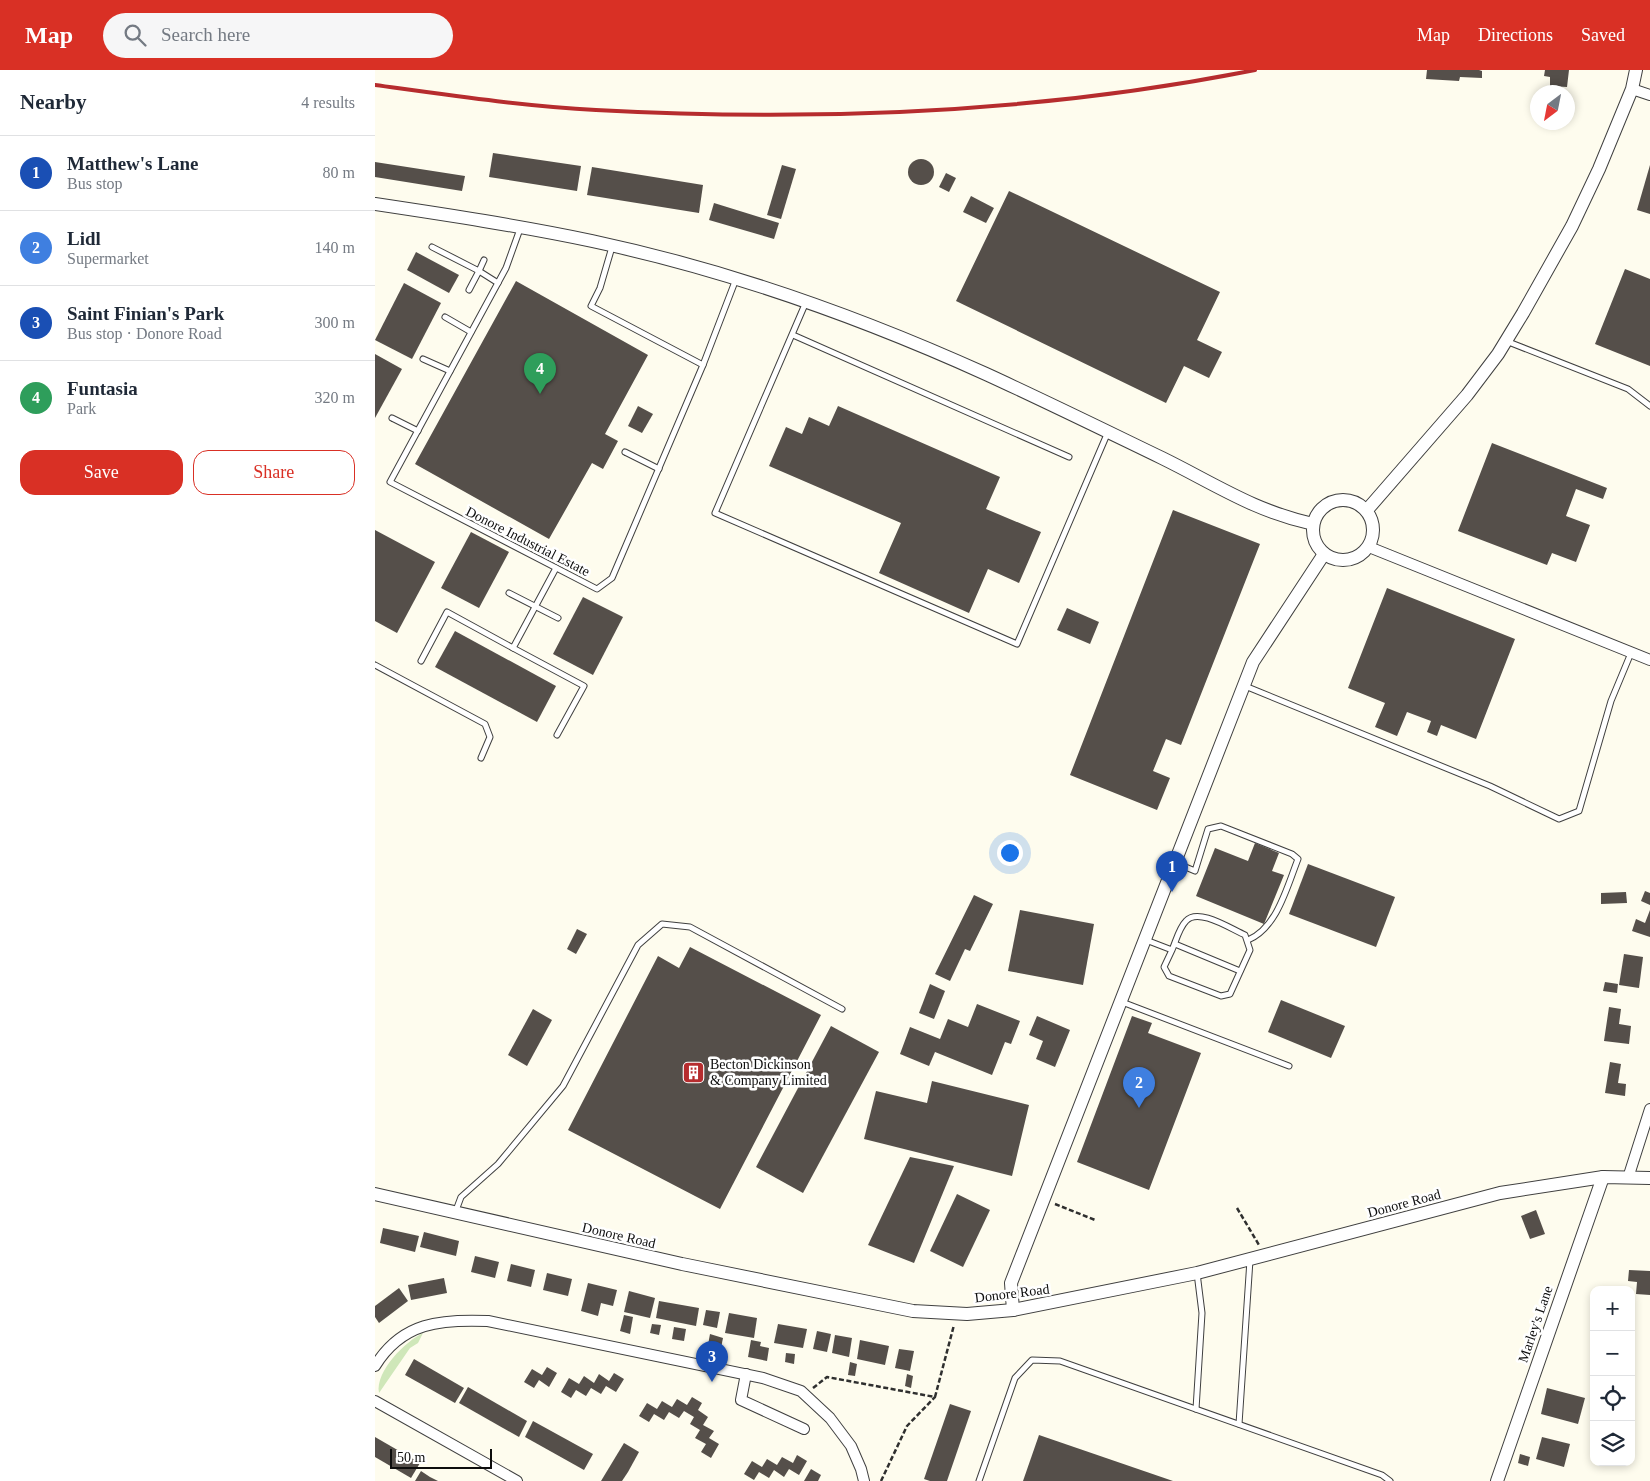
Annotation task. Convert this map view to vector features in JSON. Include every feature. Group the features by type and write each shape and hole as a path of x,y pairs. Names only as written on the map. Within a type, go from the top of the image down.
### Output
{"street":[{"path":"1367,510 1467,395 1506,341 1572,226 1599,169 1632,89 1636,70"},
{"path":"1632,89 1650,95"},
{"path":"375,204 521,228 612,246 736,279 806,302 864,322 985,374 1108,432 1255,507 1282,517 1313,524"},
{"path":"1340,500 1355,501 1367,510 1374,526 1374,535 1369,547 1361,556 1346,561 1335,560 1324,554 1316,544 1313,536 1313,524 1318,513 1328,504 1340,500"},
{"path":"1369,547 1650,660"},
{"path":"1013,1310 1011,1283 1253,662 1324,554"},
{"path":"1628,1178 1650,1109"},
{"name":"Donore Road","path":"375,1194 682,1264 904,1309 957,1314 1013,1310 1197,1273 1500,1193 1603,1178 1650,1178"},
{"name":"Marley's Lane","path":"1497,1481 1603,1178"},
{"path":"375,1366 384,1351 398,1338 421,1326 451,1320 488,1321 746,1374 793,1389 805,1395 830,1418 851,1446 864,1481"},
{"path":"746,1374 741,1400 804,1429"},
{"path":"375,1401 517,1481"}],"lane":[{"name":"Donore Industrial Estate","path":"521,228 506,268 390,482 597,589 612,578 703,365 736,279"},
{"path":"612,246 600,288 591,306 703,365"},
{"path":"432,247 498,283"},
{"path":"469,290 484,260"},
{"path":"806,302 793,336 715,513 1017,644 1108,432"},
{"path":"445,317 471,332"},
{"path":"793,336 1069,457"},
{"path":"1506,341 1627,389 1650,406"},
{"path":"423,359 450,372"},
{"path":"392,418 418,431"},
{"path":"625,452 659,469"},
{"path":"513,648 556,568"},
{"path":"509,594 558,618"},
{"path":"421,660 447,612 584,686 557,735"},
{"path":"1244,686 1491,786 1559,818 1579,811 1611,701 1631,653"},
{"path":"375,665 485,724 490,737 481,758"},
{"path":"1176,863 1195,871 1209,829 1214,826 1221,826 1292,854 1297,859 1281,902 1264,932 1248,940"},
{"path":"1201,915 1245,935 1250,950 1230,994 1221,996 1169,976 1164,968 1175,944 1184,922 1188,918 1201,915"},
{"path":"455,1213 461,1197 499,1164 563,1086 638,945 662,924 690,927 841,1009"},
{"path":"1146,940 1172,950"},
{"path":"1175,944 1240,971"},
{"path":"1122,1002 1289,1066"},
{"path":"1239,1424 1251,1258"},
{"path":"1196,1409 1202,1313 1197,1273"},
{"path":"979,1481 1015,1378 1033,1360 1060,1361 1382,1475 1390,1481"}],"path":[{"path":"1044,1200 1095,1220"},
{"path":"1237,1208 1265,1255"},
{"path":"881,1481 907,1426 935,1397 957,1314"},
{"path":"805,1395 827,1377 935,1397"}],"green space":[{"path":"423,1333 418,1343 410,1348 379,1393 379,1384 387,1366 408,1343"}],"building":[{"path":"1427,70 1479,70 1482,71 1482,78 1460,77 1459,81 1426,79"},
{"path":"1545,70 1569,70 1567,85 1550,85 1550,77 1544,76"},
{"path":"493,153 581,166 577,191 489,177"},
{"path":"921,159 930,163 934,172 930,181 921,185 912,181 908,172 912,163"},
{"path":"375,162 465,176 462,191 375,177"},
{"path":"782,165 796,169 781,219 767,215"},
{"path":"1650,165 1650,214 1637,210"},
{"path":"592,167 703,185 699,213 587,195"},
{"path":"946,173 956,178 949,192 939,187"},
{"path":"1009,191 1220,292 1197,340 1222,352 1209,378 1184,366 1166,403 956,301"},
{"path":"971,196 994,208 986,223 963,212"},
{"path":"714,203 779,223 774,239 709,220"},
{"path":"416,252 459,275 449,293 407,270"},
{"path":"1625,269 1650,279 1650,366 1595,344"},
{"path":"516,281 648,355 605,434 618,441 603,469 592,463 549,539 415,464"},
{"path":"404,283 441,303 412,359 375,340"},
{"path":"375,354 402,369 375,418"},
{"path":"638,406 653,414 642,433 628,426"},
{"path":"838,406 1000,477 986,509 1041,532 1019,583 988,569 969,613 879,573 901,523 769,466 786,427 802,434 809,417 829,426"},
{"path":"1492,443 1607,488 1603,499 1576,489 1566,516 1590,525 1576,562 1552,553 1547,565 1458,531"},
{"path":"1173,510 1260,544 1181,745 1166,739 1153,771 1170,778 1157,810 1070,775"},
{"path":"375,530 435,562 397,633 375,621"},
{"path":"471,532 509,552 479,608 441,588"},
{"path":"1387,588 1515,639 1476,739 1441,725 1437,736 1427,732 1431,721 1407,712 1397,736 1375,727 1385,703 1348,688"},
{"path":"583,597 623,617 593,675 553,654"},
{"path":"1067,608 1099,622 1090,644 1057,630"},
{"path":"455,631 556,686 537,722 435,667"},
{"path":"1255,843 1279,853 1272,871 1284,875 1264,924 1196,896 1215,848 1248,861"},
{"path":"1308,864 1395,897 1376,947 1289,914"},
{"path":"1645,891 1650,893 1650,905 1641,901"},
{"path":"1626,892 1627,903 1601,904 1601,893"},
{"path":"974,895 993,904 970,951 965,949 950,981 935,974"},
{"path":"1020,910 1094,924 1083,985 1008,971"},
{"path":"1650,910 1650,937 1632,931 1636,919 1645,923"},
{"path":"577,929 587,934 576,954 567,949"},
{"name":"Becton Dickinson & Company Limited","path":"690,947 821,1015 720,1209 568,1130 658,956 679,968"},
{"path":"1624,954 1643,957 1639,988 1619,985"},
{"path":"1605,982 1618,984 1617,993 1603,991"},
{"path":"930,984 945,991 934,1019 919,1013"},
{"path":"1281,1000 1345,1026 1331,1058 1268,1032"},
{"path":"977,1004 1020,1021 1011,1044 1005,1042 992,1075 935,1052 929,1066 900,1054 910,1027 940,1039 948,1019 968,1027"},
{"path":"1609,1007 1621,1009 1619,1024 1631,1026 1629,1044 1604,1041"},
{"path":"533,1009 552,1020 527,1066 508,1055"},
{"path":"1037,1016 1070,1030 1055,1067 1036,1059 1043,1041 1029,1035"},
{"path":"1132,1016 1152,1023 1148,1033 1201,1053 1149,1190 1077,1162"},
{"path":"831,1026 879,1052 803,1193 756,1167"},
{"path":"1610,1062 1621,1064 1618,1083 1626,1084 1625,1096 1605,1093"},
{"path":"932,1081 1029,1105 1012,1176 864,1139 876,1091 927,1103"},
{"path":"910,1157 954,1166 914,1263 868,1245"},
{"path":"957,1194 990,1210 963,1267 930,1251"},
{"path":"1536,1210 1545,1234 1530,1239 1521,1216"},
{"path":"383,1228 419,1236 415,1252 380,1243"},
{"path":"424,1232 459,1241 456,1256 420,1247"},
{"path":"475,1256 499,1262 495,1278 471,1272"},
{"path":"511,1264 535,1270 531,1287 507,1281"},
{"path":"1629,1270 1650,1271 1650,1295 1636,1294 1637,1282 1628,1281"},
{"path":"547,1273 572,1279 568,1296 543,1290"},
{"path":"444,1278 447,1293 411,1300 408,1285"},
{"path":"588,1283 617,1290 613,1306 601,1303 598,1316 581,1311"},
{"path":"399,1288 408,1301 379,1323 375,1317 375,1306"},
{"path":"629,1291 655,1298 650,1318 624,1312"},
{"path":"659,1301 699,1308 696,1326 656,1318"},
{"path":"706,1310 720,1312 717,1328 703,1325"},
{"path":"729,1313 757,1318 754,1338 725,1333"},
{"path":"624,1315 633,1317 630,1334 620,1331"},
{"path":"652,1324 661,1325 659,1335 650,1333"},
{"path":"778,1324 807,1329 803,1348 774,1343"},
{"path":"674,1327 686,1329 684,1341 672,1339"},
{"path":"817,1331 831,1334 827,1352 813,1349"},
{"path":"710,1334 723,1338 721,1348 708,1345"},
{"path":"835,1335 852,1338 849,1357 832,1353"},
{"path":"751,1340 761,1342 760,1346 769,1348 767,1361 748,1357"},
{"path":"860,1340 889,1346 885,1365 857,1359"},
{"path":"899,1349 914,1351 910,1371 895,1368"},
{"path":"786,1353 795,1354 794,1364 785,1362"},
{"path":"414,1359 464,1388 455,1403 405,1375"},
{"path":"850,1362 857,1364 855,1376 848,1375"},
{"path":"547,1367 557,1373 549,1387 539,1380 534,1388 524,1382 532,1369 542,1375"},
{"path":"614,1373 624,1379 616,1392 606,1386 601,1394 591,1388 586,1396 576,1390 571,1398 561,1392 569,1378 579,1384 584,1376 594,1383 599,1374 609,1381"},
{"path":"907,1374 913,1376 911,1388 905,1386"},
{"path":"468,1387 527,1421 519,1437 459,1403"},
{"path":"1547,1388 1585,1398 1578,1424 1541,1414"},
{"path":"692,1397 702,1403 698,1410 708,1417 703,1425 714,1431 709,1438 719,1444 711,1458 701,1452 706,1444 695,1438 700,1430 690,1424 694,1417 684,1411 679,1418 669,1412 664,1420 654,1414 649,1422 639,1416 647,1403 657,1409 662,1401 672,1407 677,1399 687,1405"},
{"path":"950,1404 971,1411 947,1481 930,1481 924,1479"},
{"path":"533,1421 593,1454 584,1470 525,1437"},
{"path":"1039,1435 1173,1481 1023,1481"},
{"path":"375,1437 420,1463 411,1478 375,1457"},
{"path":"1542,1437 1570,1444 1564,1467 1536,1459"},
{"path":"624,1443 639,1452 628,1472 622,1481 601,1481"},
{"path":"1520,1454 1530,1457 1528,1466 1518,1463"},
{"path":"797,1455 807,1461 799,1475 789,1469 784,1477 774,1470 769,1478 759,1472 754,1480 744,1474 752,1461 762,1467 767,1459 777,1465 782,1457 793,1463"},
{"path":"811,1469 821,1475 818,1481 804,1481"},
{"path":"421,1471 430,1477 438,1481 415,1481"}],"railway":[{"path":"375,85 513,103 596,110 761,115 844,114 1010,105 1174,85 1255,70"}],"place":[{"name":"Funtasia","path":"540,394"},
{"name":"Matthew's Lane","path":"1172,892"},
{"name":"Becton Dickinson & Company Limited","path":"694,1072"},
{"name":"Lidl","path":"1139,1108"},
{"name":"Saint Finian's Park","path":"712,1382"}]}
